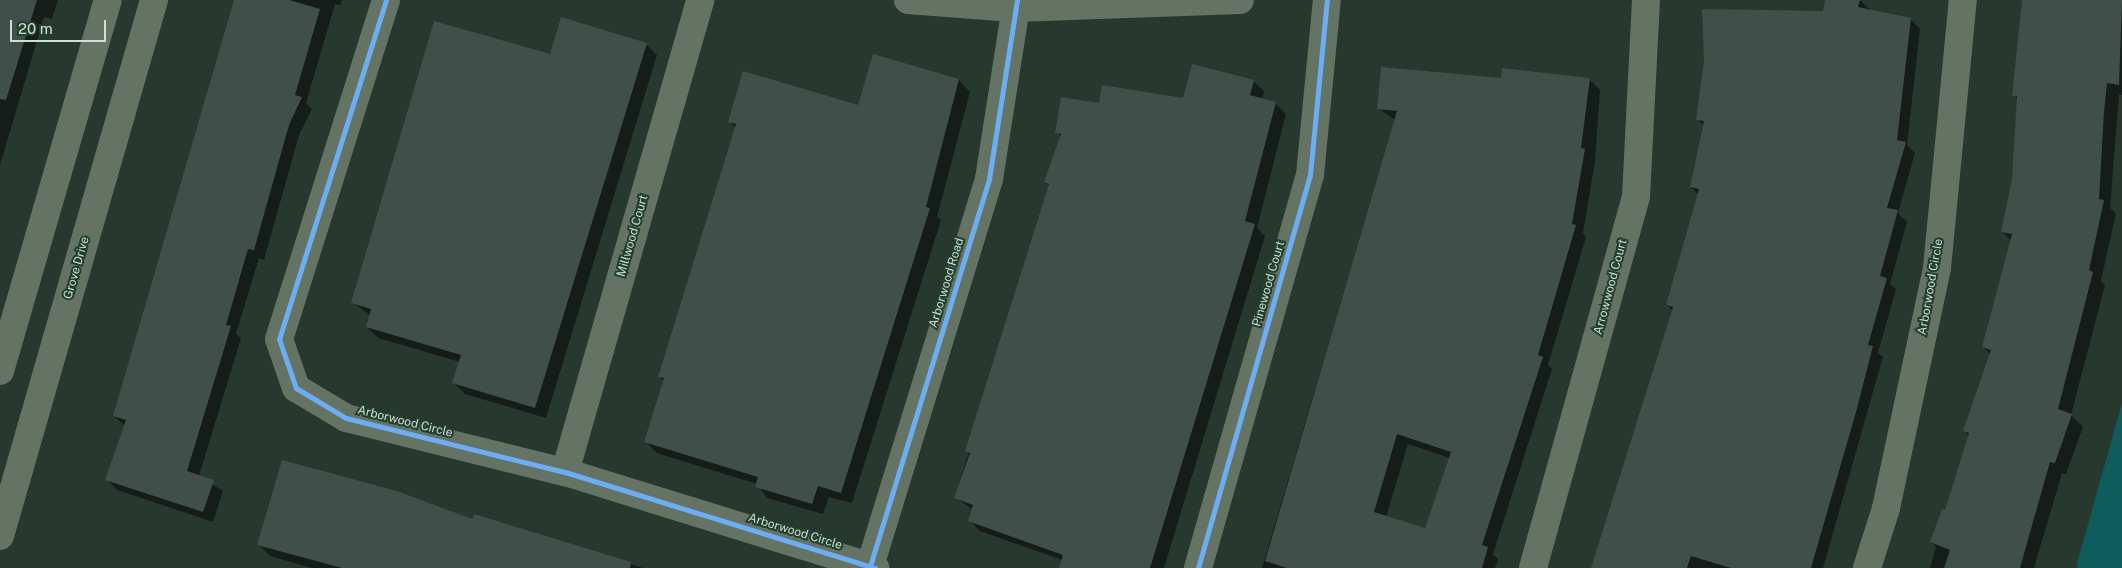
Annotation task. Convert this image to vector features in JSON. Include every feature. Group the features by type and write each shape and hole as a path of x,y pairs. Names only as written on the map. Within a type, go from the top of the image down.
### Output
{"street":[{"path":"0,371 108,0"},
{"name":"Grove Drive","path":"0,536 154,0"},
{"name":"Arborwood Circle","path":"386,0 279,339 296,388 346,418 565,472 873,567"},
{"name":"Millwood Court","path":"565,472 700,0"},
{"path":"908,0 1012,3 1240,0"},
{"name":"Pinewood Court","path":"1198,568 1310,175 1327,0"},
{"name":"Arrowwood Court","path":"1533,568 1636,197 1646,0"},
{"name":"Arborwood Circle","path":"1867,568 1886,508 1937,268 1963,0"},
{"name":"Arborwood Road","path":"873,567 989,179 1012,3"}],"water":[{"path":"2122,403 2122,568 2077,568 2078,560"}],"building":[{"path":"0,0 37,0 6,100 0,99"},
{"path":"234,0 289,0 320,9 295,95 302,97 289,125 254,250 248,249 226,325 231,326 187,471 214,480 203,512 105,480 126,420 113,416"},
{"path":"1825,0 1860,0 1858,7 1911,18 1897,140 1906,142 1887,208 1898,210 1880,276 1887,278 1868,345 1873,346 1856,412 1811,568 1731,568 1691,556 1687,568 1591,568 1673,307 1666,305 1699,189 1690,187 1704,121 1696,120 1704,61 1702,9 1823,11"},
{"path":"2022,0 2122,0 2119,85 2107,83 2104,112 2099,199 2104,200 2089,270 2093,272 2058,409 2072,414 2055,463 2050,462 2020,568 1944,568 1950,550 1930,542 1942,509 1945,510 1969,433 1963,431 1991,350 1982,347 2012,234 2001,232 2012,179 2017,96 2012,96"},
{"path":"561,17 647,43 535,408 452,383 461,355 366,327 371,309 351,303 434,21 550,54"},
{"path":"873,54 959,79 926,207 930,208 841,493 818,486 812,504 755,487 758,477 644,442 664,378 658,377 736,124 728,122 743,71 858,105"},
{"path":"1192,64 1254,80 1250,95 1276,102 1245,221 1255,224 1150,568 1059,568 1063,555 968,521 973,505 954,498 970,453 965,451 1049,184 1044,182 1061,134 1055,133 1061,97 1099,103 1102,85 1183,98"},
{"path":"1381,67 1501,78 1502,68 1590,78 1581,148 1585,149 1572,224 1576,225 1538,355 1543,357 1482,545 1488,547 1482,568 1287,568 1265,561 1397,111 1377,109","holes":["1397,434 1451,452 1425,528 1374,512"]},
{"path":"282,460 397,491 472,519 474,514 631,562 630,568 342,568 257,545"}],"cycle path":[{"path":"386,0 279,339 296,388 346,418 565,472 876,568"},
{"path":"870,566 989,179 1017,0"},
{"path":"1198,568 1310,175 1327,0"}]}
